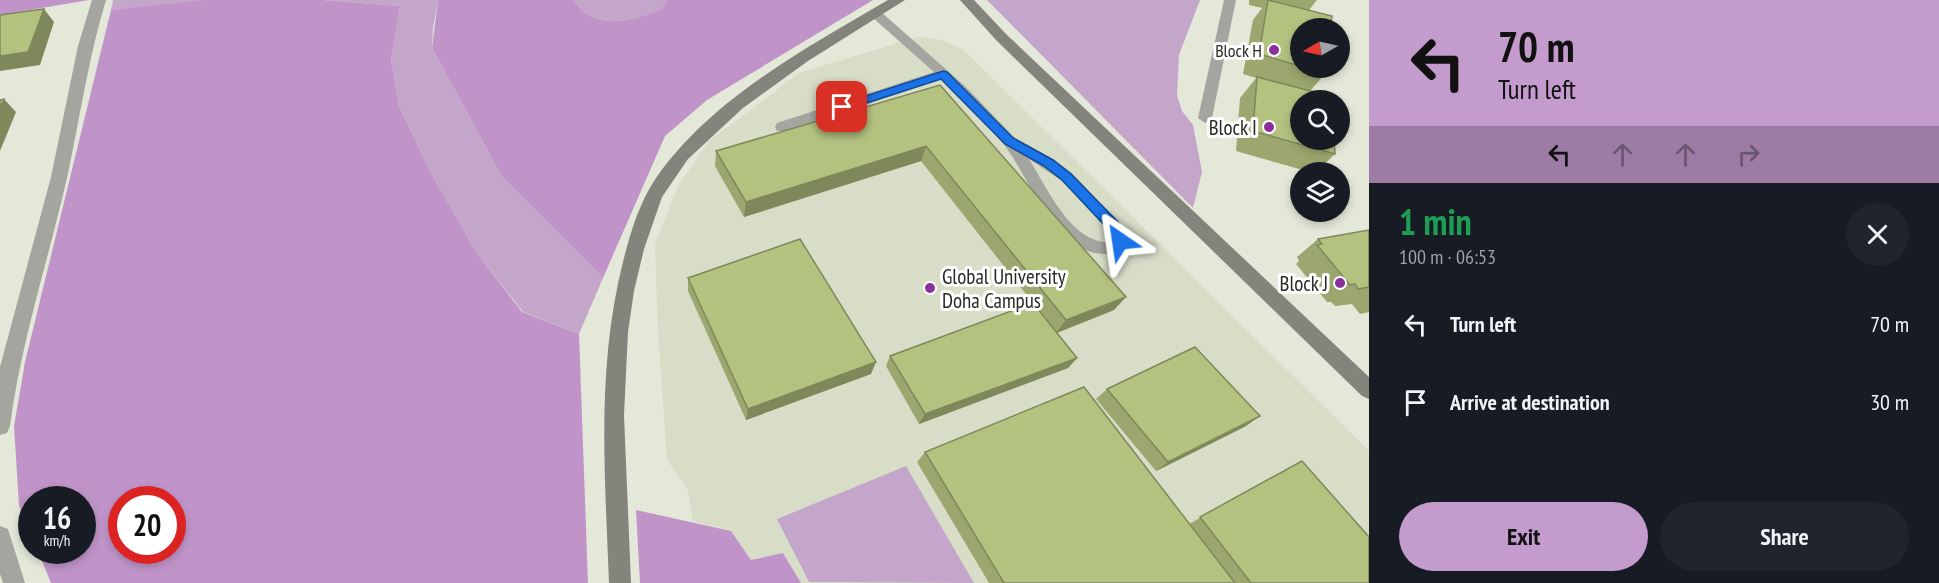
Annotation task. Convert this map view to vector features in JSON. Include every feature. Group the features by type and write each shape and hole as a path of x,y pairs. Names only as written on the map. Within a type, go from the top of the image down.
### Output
{"street":[{"path":"0,426 3,379 59,177 85,46 99,0"},
{"path":"620,583 612,426 614,361 624,285 642,227 661,182 697,139 742,100 898,0"},
{"path":"967,0 1001,37 1369,390"},
{"path":"0,537 14,583"}],"lane":[{"path":"1205,118 1230,0"},
{"path":"876,14 943,74 1009,141 1062,221 1076,237 1099,249 1115,247 1120,238 1113,226 1067,177 1048,163 1009,141"},
{"path":"782,127 943,74"}],"shaded area":[{"path":"0,0 89,0 0,15"},
{"path":"113,0 227,0 111,10"},
{"path":"206,0 323,0 400,6 391,60 399,106 430,171 476,252 522,312 579,334 588,583 51,583 43,564 96,564 96,486 18,486 18,489 14,426 25,362 111,10"},
{"path":"323,0 438,0 432,48 502,177 603,278 579,334 523,312 476,252 430,171 399,106 391,60 400,6"},
{"path":"438,0 573,0 592,17 614,21 637,18 661,10 668,0 873,0 707,100 665,136 603,278 502,177 432,48"},
{"path":"573,0 668,0 662,10 638,18 614,21 592,17"},
{"path":"987,0 1200,0 1179,55 1177,95 1182,111 1193,125 1202,172 1193,208"},
{"name":"Global University Doha Campus","path":"921,36 944,41 964,50 1369,451 1369,583 801,583 783,553 751,560 731,531 693,521 688,490 667,460 658,331 655,244 678,186 709,141 799,73"},
{"path":"906,466 974,583 809,582 777,519"},
{"path":"636,510 731,531 751,560 783,553 801,583 640,583"}],"building":[{"path":"1268,0 1332,16 1332,18 1290,18 1290,63 1259,54"},
{"path":"44,9 28,52 0,56 0,15"},
{"path":"1257,77 1307,90 1290,90 1290,141 1253,131"},
{"path":"940,85 1126,297 1066,320 926,146 746,202 716,151"},
{"path":"1321,150 1335,150 1335,154"},
{"path":"1369,230 1369,287 1358,289 1355,284 1350,285 1317,245 1322,244 1318,239"},
{"path":"800,239 876,362 748,409 688,278"},
{"path":"1033,303 1077,358 925,414 890,356"},
{"path":"1195,347 1260,416 1168,462 1107,389"},
{"path":"1084,387 1235,583 1004,583 925,452"},
{"path":"1302,461 1369,537 1369,583 1251,583 1200,517"}],"place":[{"name":"Block H","path":"1274,50"},
{"name":"Block I","path":"1269,127"},
{"name":"Block J","path":"1340,283"},
{"name":"Global University Doha Campus","path":"930,288"}],"route":[{"path":"842,107 943,74 1009,141 1048,163 1067,177 1113,226 1120,241"}]}
